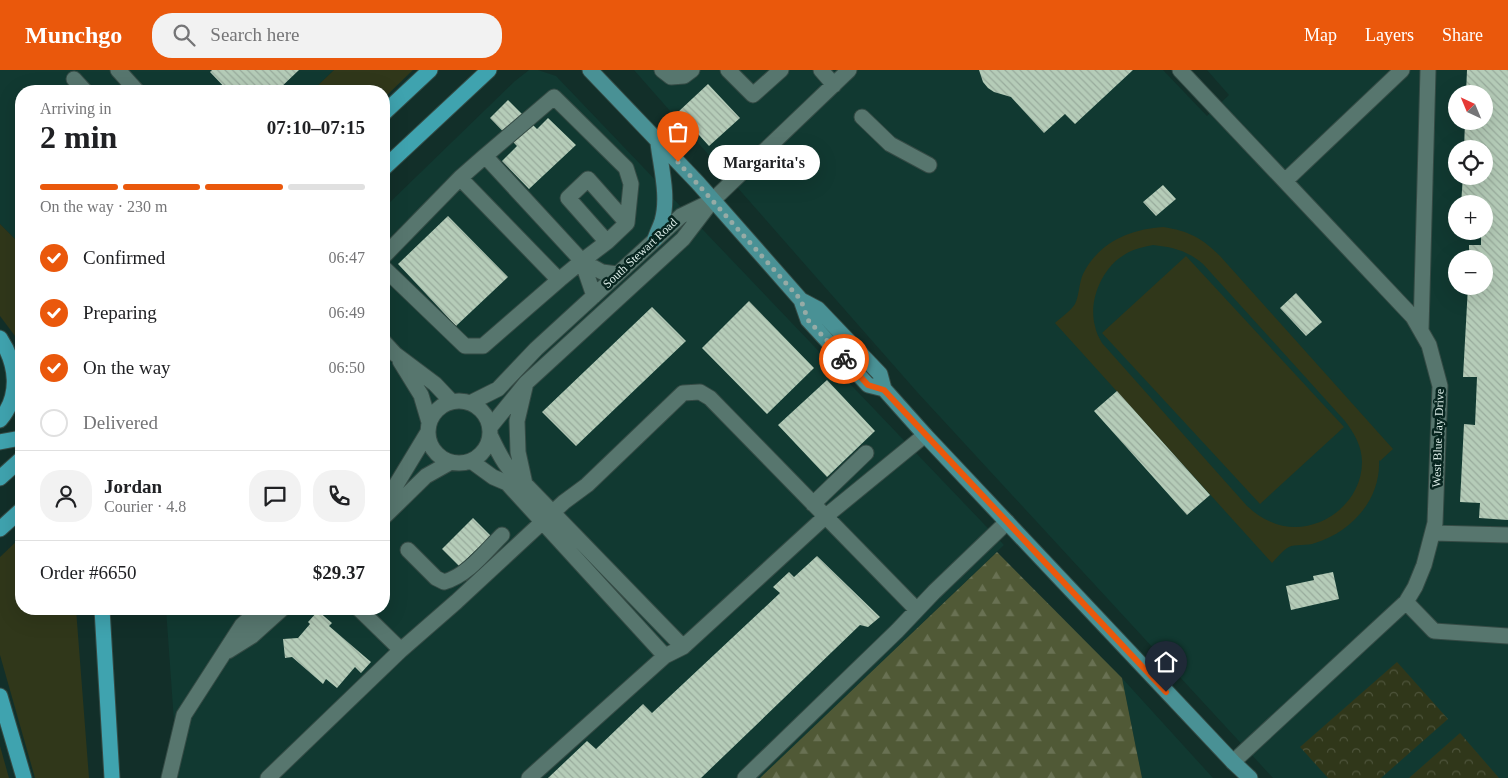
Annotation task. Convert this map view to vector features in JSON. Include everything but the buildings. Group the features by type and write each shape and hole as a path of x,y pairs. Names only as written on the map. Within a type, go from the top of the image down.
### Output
{"highway":[{"path":"390,107 430,70"},
{"path":"390,162 489,70"},
{"path":"0,338 9,352 14,370 15,389 10,406 0,420"},
{"path":"9,352 15,357"},
{"path":"0,442 15,439"},
{"path":"0,480 15,465"},
{"path":"0,480 15,477"},
{"path":"0,529 15,515"},
{"path":"102,615 112,778"},
{"path":"0,696 24,778"}],"main road":[{"path":"590,70 698,183 801,300 808,320 868,385 884,390 1006,522 1250,778"},
{"path":"655,239 662,220 664,204 664,183 658,143"}],"street":[{"path":"118,70 132,85"},
{"path":"662,70 671,77 684,76 692,70"},
{"path":"728,70 753,95 781,70"},
{"path":"821,70 834,86"},
{"path":"712,201 849,70"},
{"name":"West Blue Jay Drive","path":"1180,70 1413,317 1429,344 1440,386 1435,523 1424,565 1415,587 1406,602 1233,762"},
{"path":"1285,181 1402,70"},
{"path":"1421,330 1428,70"},
{"path":"74,79 80,85"},
{"path":"390,250 460,178 554,97 626,168 631,184 627,223 483,346 465,346 390,274"},
{"path":"862,117 890,144 929,164"},
{"path":"485,156 582,261 602,272 617,274"},
{"path":"460,178 559,280"},
{"path":"607,242 568,198 588,179 627,223"},
{"name":"South Stewart Road","path":"472,402 498,390 536,349 681,216 712,201"},
{"name":"South Stewart Road","path":"491,432 526,383 683,239 712,201"},
{"path":"582,261 594,296"},
{"path":"390,349 421,395 428,427 429,442 434,451 442,458 451,462 471,461 480,456 487,447 491,432"},
{"path":"395,354 435,384 450,401"},
{"path":"525,484 518,452 517,421 526,383"},
{"path":"268,778 401,650 564,502 587,485 683,393 691,391 700,392 710,398 917,610"},
{"path":"390,490 396,485 434,413 450,401 472,402 481,408 487,416 500,457 513,476 525,484 548,517 665,656"},
{"path":"528,778 665,656 683,647 826,516 925,435"},
{"path":"813,504 866,453"},
{"path":"471,461 493,477 507,483 548,517 683,647"},
{"path":"390,511 426,476 451,462"},
{"path":"745,778 1006,522"},
{"path":"1433,533 1508,535"},
{"path":"408,550 436,578 444,582 453,580 466,570 502,536"},
{"path":"1406,602 1434,631 1508,636"},
{"path":"168,778 184,715 242,625 253,615"},
{"path":"224,653 252,636 275,615"},
{"path":"365,615 401,650"}],"shaded area":[{"path":"0,70 334,70 318,85 15,85 15,239 0,224"},
{"path":"529,70 538,70 556,76 1004,545 760,778 178,778 166,615 390,615 390,202 515,81"},
{"path":"634,70 1163,70 1207,116 1229,95 1207,70 1508,70 1508,778 1273,778 918,393"},
{"path":"1122,678 1213,778 1142,778"}],"green space":[{"path":"334,70 413,70 390,92 390,85 318,85"},
{"path":"0,224 15,239 15,336 0,316"},
{"path":"1163,227 1188,233 1201,240 1220,256 1393,449 1379,460 1375,488 1369,501 1352,522 1340,531 1312,544 1289,547 1272,563 1055,323 1075,304 1083,274 1097,254 1116,240 1151,228","holes":["1153,245 1174,248 1203,264 1345,421 1351,430 1357,440 1362,456 1360,479 1353,493 1343,506 1331,516 1301,527 1285,526 1266,520 1255,513 1102,343 1095,328 1093,306 1103,277 1109,268 1127,253 1138,248"]},
{"path":"1186,256 1344,427 1260,504 1102,333"},
{"path":"15,543 15,615 76,615 89,778 35,778 0,655 0,557"},
{"path":"997,552 1122,678 1142,778 760,778"},
{"path":"1397,662 1448,719 1381,778 1328,778 1300,747"},
{"path":"1460,733 1499,778 1409,778"},
{"path":"0,746 9,778 0,778"}],"way so far":[{"path":"678,162 801,300 808,320 844,359"}],"place":[{"name":"Margarita's","path":"678,162"}],"route":[{"path":"844,359 868,385 884,390 1166,692"}]}
